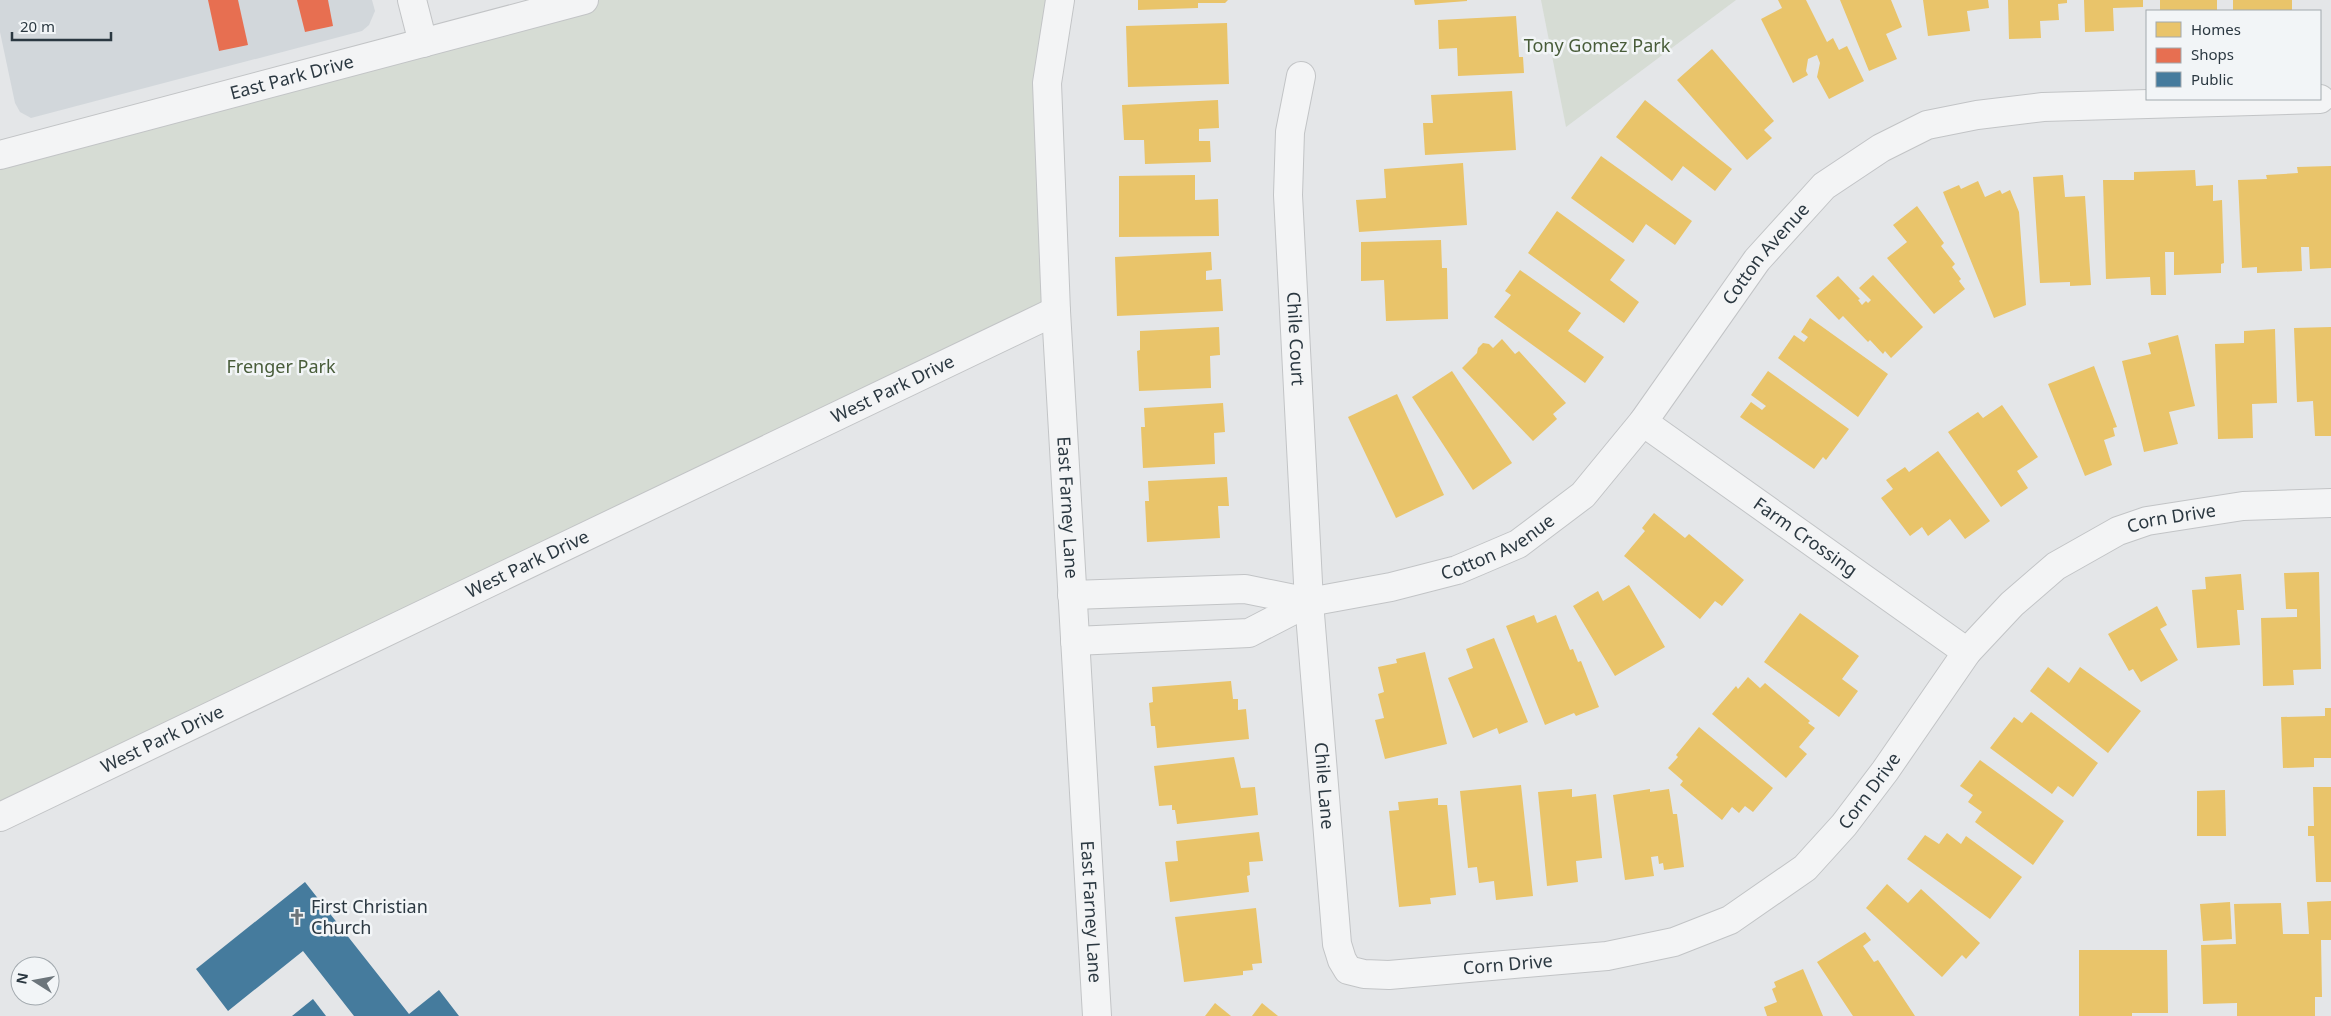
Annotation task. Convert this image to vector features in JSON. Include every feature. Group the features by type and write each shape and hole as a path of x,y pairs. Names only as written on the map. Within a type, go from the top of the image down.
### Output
{"street":[{"path":"412,0 423,43"},
{"name":"East Park Drive","path":"0,155 584,0"},
{"name":"East Farney Lane","path":"1060,0 1047,83 1056,311 1097,1016"},
{"name":"Chile Court","path":"1301,76 1290,132 1288,195 1309,602"},
{"name":"Cotton Avenue","path":"1074,641 1249,633 1309,602 1391,586 1457,570 1518,544 1583,495 1642,422 1756,260 1824,186 1881,148 1927,126 1977,115 2043,107 2285,100"},
{"name":"West Park Drive","path":"0,817 1056,311"},
{"name":"Farm Crossing","path":"1642,422 1966,652"},
{"name":"Corn Drive","path":"1348,970 1364,974 1389,975 1607,956 1674,942 1730,920 1805,868 1844,825 1885,771 1966,652 2012,604 2056,566 2118,531 2147,521 2243,506 2331,503"},
{"name":"Cotton Avenue","path":"1072,595 1245,589 1309,602"},
{"name":"Chile Lane","path":"1309,602 1337,944 1342,960 1348,970"}],"shaded area":[{"path":"0,0 372,0 375,11 369,25 362,31 31,118 20,112 15,103 0,32"}],"green space":[{"name":"Frenger Park","path":"575,0 1060,0 1056,311 0,811 0,150"},
{"name":"Tony Gomez Park","path":"1541,0 1736,0 1566,127"}],"building: Homes":[{"path":"1138,0 1228,0 1225,3 1198,3 1198,8 1138,10"},
{"path":"1414,0 1467,0 1467,1 1415,5"},
{"path":"1778,0 1806,0 1827,42 1833,38 1839,50 1847,46 1864,81 1829,99 1817,77 1820,63 1817,55 1808,59 1806,71 1808,75 1793,83 1761,19 1782,8"},
{"path":"1840,0 1891,0 1902,27 1886,34 1897,59 1869,71"},
{"path":"1923,0 1988,0 1989,8 1967,11 1970,31 1928,36"},
{"path":"2008,0 2067,0 2067,3 2058,4 2059,20 2040,21 2041,38 2009,39"},
{"path":"2084,0 2143,0 2143,7 2113,8 2114,31 2085,32"},
{"path":"2160,0 2217,0 2217,10 2160,10"},
{"path":"2233,0 2292,0 2292,10 2233,10"},
{"path":"1516,16 1519,57 1523,57 1524,73 1458,76 1457,48 1439,49 1438,20"},
{"path":"1227,23 1229,84 1128,87 1126,26"},
{"path":"1712,49 1774,121 1764,130 1772,138 1747,160 1677,80"},
{"path":"1512,91 1516,150 1425,155 1423,123 1433,123 1431,95"},
{"path":"1218,100 1219,128 1199,129 1199,141 1210,141 1211,162 1145,164 1144,140 1124,140 1122,105"},
{"path":"1645,100 1732,169 1715,191 1683,166 1672,181 1616,137"},
{"path":"1601,156 1692,221 1675,245 1646,224 1633,243 1571,198"},
{"path":"1463,163 1467,225 1359,232 1356,200 1386,198 1384,169"},
{"path":"2331,166 2331,268 2310,269 2309,247 2301,247 2302,271 2257,273 2257,267 2242,268 2238,180 2267,179 2266,175 2298,173 2297,167"},
{"path":"2195,170 2196,186 2213,185 2213,201 2222,200 2224,263 2221,264 2221,273 2174,275 2174,252 2165,252 2166,295 2151,295 2150,277 2106,279 2103,180 2134,180 2134,172"},
{"path":"1195,175 1195,200 1218,199 1219,236 1119,237 1119,176"},
{"path":"2063,175 2065,197 2085,196 2091,285 2070,286 2070,282 2040,283 2033,177"},
{"path":"1978,181 1985,197 2000,190 2002,194 2010,190 2019,212 2026,305 1994,318 1943,192 1959,185 1961,189"},
{"path":"1917,206 1944,243 1941,246 1955,264 1952,267 1961,279 1959,281 1965,289 1934,314 1887,258 1907,242 1893,225"},
{"path":"1557,211 1625,260 1610,280 1639,302 1624,323 1528,253"},
{"path":"1441,240 1442,268 1447,268 1448,319 1386,321 1384,280 1361,281 1361,242"},
{"path":"1211,252 1212,270 1206,271 1206,280 1221,279 1223,311 1117,316 1115,257"},
{"path":"1520,270 1581,313 1568,331 1604,357 1585,383 1494,317 1511,295 1505,291"},
{"path":"1873,275 1923,327 1891,358 1885,351 1883,354 1870,340 1868,342 1843,316 1839,320 1816,296 1838,276 1860,299 1858,300 1862,305 1866,301 1868,303 1871,300 1859,288"},
{"path":"1810,318 1888,374 1858,417 1778,358 1794,335 1804,342 1808,337 1801,332"},
{"path":"1219,327 1220,355 1210,356 1211,388 1139,391 1137,351 1140,350 1140,331"},
{"path":"2331,327 2331,436 2315,436 2313,401 2297,402 2294,328"},
{"path":"2275,329 2277,403 2252,404 2253,438 2218,439 2215,344 2244,343 2244,331"},
{"path":"2178,335 2195,406 2169,412 2178,444 2144,452 2122,361 2151,354 2148,343"},
{"path":"1502,339 1515,354 1519,351 1566,403 1553,414 1557,419 1533,441 1462,368 1477,353 1478,348 1483,343 1489,344 1493,348"},
{"path":"2094,366 2117,427 2113,428 2115,436 2104,440 2112,465 2085,476 2048,384"},
{"path":"1452,371 1512,463 1473,490 1412,397"},
{"path":"1768,371 1849,429 1826,460 1823,457 1814,469 1740,417 1751,402 1762,410 1766,406 1751,395"},
{"path":"1397,394 1444,495 1396,518 1348,417"},
{"path":"1223,403 1225,432 1214,433 1215,464 1143,468 1141,427 1145,427 1144,408"},
{"path":"2002,405 2038,457 2017,471 2028,488 2001,507 1948,432 1978,412 1983,418"},
{"path":"1938,451 1990,521 1965,539 1950,519 1928,536 1922,527 1910,536 1881,498 1893,489 1886,480 1905,467 1909,472"},
{"path":"1227,477 1229,506 1218,506 1220,538 1147,542 1145,501 1149,501 1148,481"},
{"path":"1654,513 1685,538 1689,534 1744,580 1722,606 1715,601 1700,619 1624,556 1645,531 1642,528"},
{"path":"2319,572 2321,669 2293,670 2294,685 2263,686 2261,618 2297,617 2297,609 2286,609 2284,573"},
{"path":"2241,574 2244,610 2237,610 2240,645 2197,648 2192,590 2206,589 2205,577"},
{"path":"1629,585 1665,647 1615,676 1573,606 1598,591 1603,601"},
{"path":"2157,606 2167,625 2160,629 2178,660 2141,682 2133,669 2129,671 2108,634"},
{"path":"1800,613 1859,656 1842,679 1858,691 1839,717 1764,662"},
{"path":"1534,615 1537,623 1556,615 1570,650 1573,649 1578,662 1581,661 1599,707 1576,716 1574,713 1545,725 1506,626"},
{"path":"1494,638 1528,722 1499,734 1497,728 1473,738 1448,678 1473,668 1466,649"},
{"path":"1425,652 1447,744 1385,759 1375,720 1384,718 1378,694 1384,692 1378,667 1397,663 1396,659"},
{"path":"2048,667 2069,683 2080,667 2141,711 2108,753 2030,691"},
{"path":"1748,677 1760,688 1765,683 1810,721 1808,723 1815,728 1799,747 1807,754 1786,778 1712,714 1736,686 1738,689"},
{"path":"1231,681 1233,699 1238,699 1238,710 1246,709 1249,739 1157,748 1155,726 1151,726 1149,703 1153,702 1152,687"},
{"path":"2325,708 2331,708 2331,758 2314,758 2314,767 2283,768 2281,717 2325,716"},
{"path":"2031,712 2098,763 2073,797 2058,786 2052,794 1990,748 2014,717 2022,723"},
{"path":"1699,727 1773,788 1753,812 1745,806 1739,813 1732,807 1722,820 1680,785 1683,781 1668,768"},
{"path":"1234,757 1241,788 1255,787 1258,815 1177,824 1175,810 1172,810 1172,805 1159,806 1154,766"},
{"path":"1980,760 2064,821 2033,865 1975,822 1982,812 1968,802 1973,795 1960,786"},
{"path":"1521,785 1533,896 1496,900 1494,881 1479,883 1477,867 1468,868 1460,791"},
{"path":"2313,787 2331,787 2331,882 2316,882 2314,836 2308,836 2308,826 2314,826"},
{"path":"1572,789 1572,797 1596,794 1602,858 1576,861 1578,882 1547,886 1538,792"},
{"path":"1650,789 1650,792 1669,789 1673,814 1677,814 1684,867 1664,870 1663,863 1659,864 1658,856 1651,857 1654,876 1625,880 1613,795"},
{"path":"2225,790 2226,836 2197,836 2197,791"},
{"path":"1438,798 1438,805 1447,805 1456,895 1430,898 1431,904 1399,907 1389,811 1399,810 1398,802"},
{"path":"1259,832 1263,861 1249,862 1250,875 1247,876 1249,892 1170,902 1165,862 1178,861 1176,841"},
{"path":"1947,833 1961,844 1966,836 2022,877 1990,919 1907,859 1925,835 1939,844"},
{"path":"1887,884 1908,903 1921,889 1980,943 1966,959 1962,955 1942,977 1866,908"},
{"path":"2331,901 2331,940 2321,940 2322,997 2315,997 2315,1016 2237,1016 2237,1003 2203,1004 2201,945 2236,944 2234,904 2281,903 2283,934 2309,934 2307,902"},
{"path":"2230,902 2232,939 2203,941 2200,904"},
{"path":"1256,908 1262,963 1252,964 1253,970 1243,971 1243,975 1184,982 1175,917"},
{"path":"1865,932 1871,940 1863,946 1874,962 1878,960 1915,1016 1853,1016 1817,962"},
{"path":"2079,950 2167,950 2168,1013 2132,1013 2132,1016 2079,1016"},
{"path":"1803,969 1823,1016 1767,1016 1764,1007 1777,1002 1772,989 1776,987 1774,982"},
{"path":"1215,1003 1231,1016 1205,1016"},
{"path":"1262,1003 1278,1016 1252,1016"}],"building: Shops":[{"path":"208,0 238,0 248,45 219,51"},
{"path":"297,0 328,0 333,26 305,32"}],"building: Public":[{"name":"First Christian Church","path":"305,882 409,1014 439,990 459,1016 354,1016 303,951 228,1011 196,969"},
{"path":"313,999 326,1016 292,1016"}],"place":[{"name":"First Christian Church","path":"297,917"}]}
